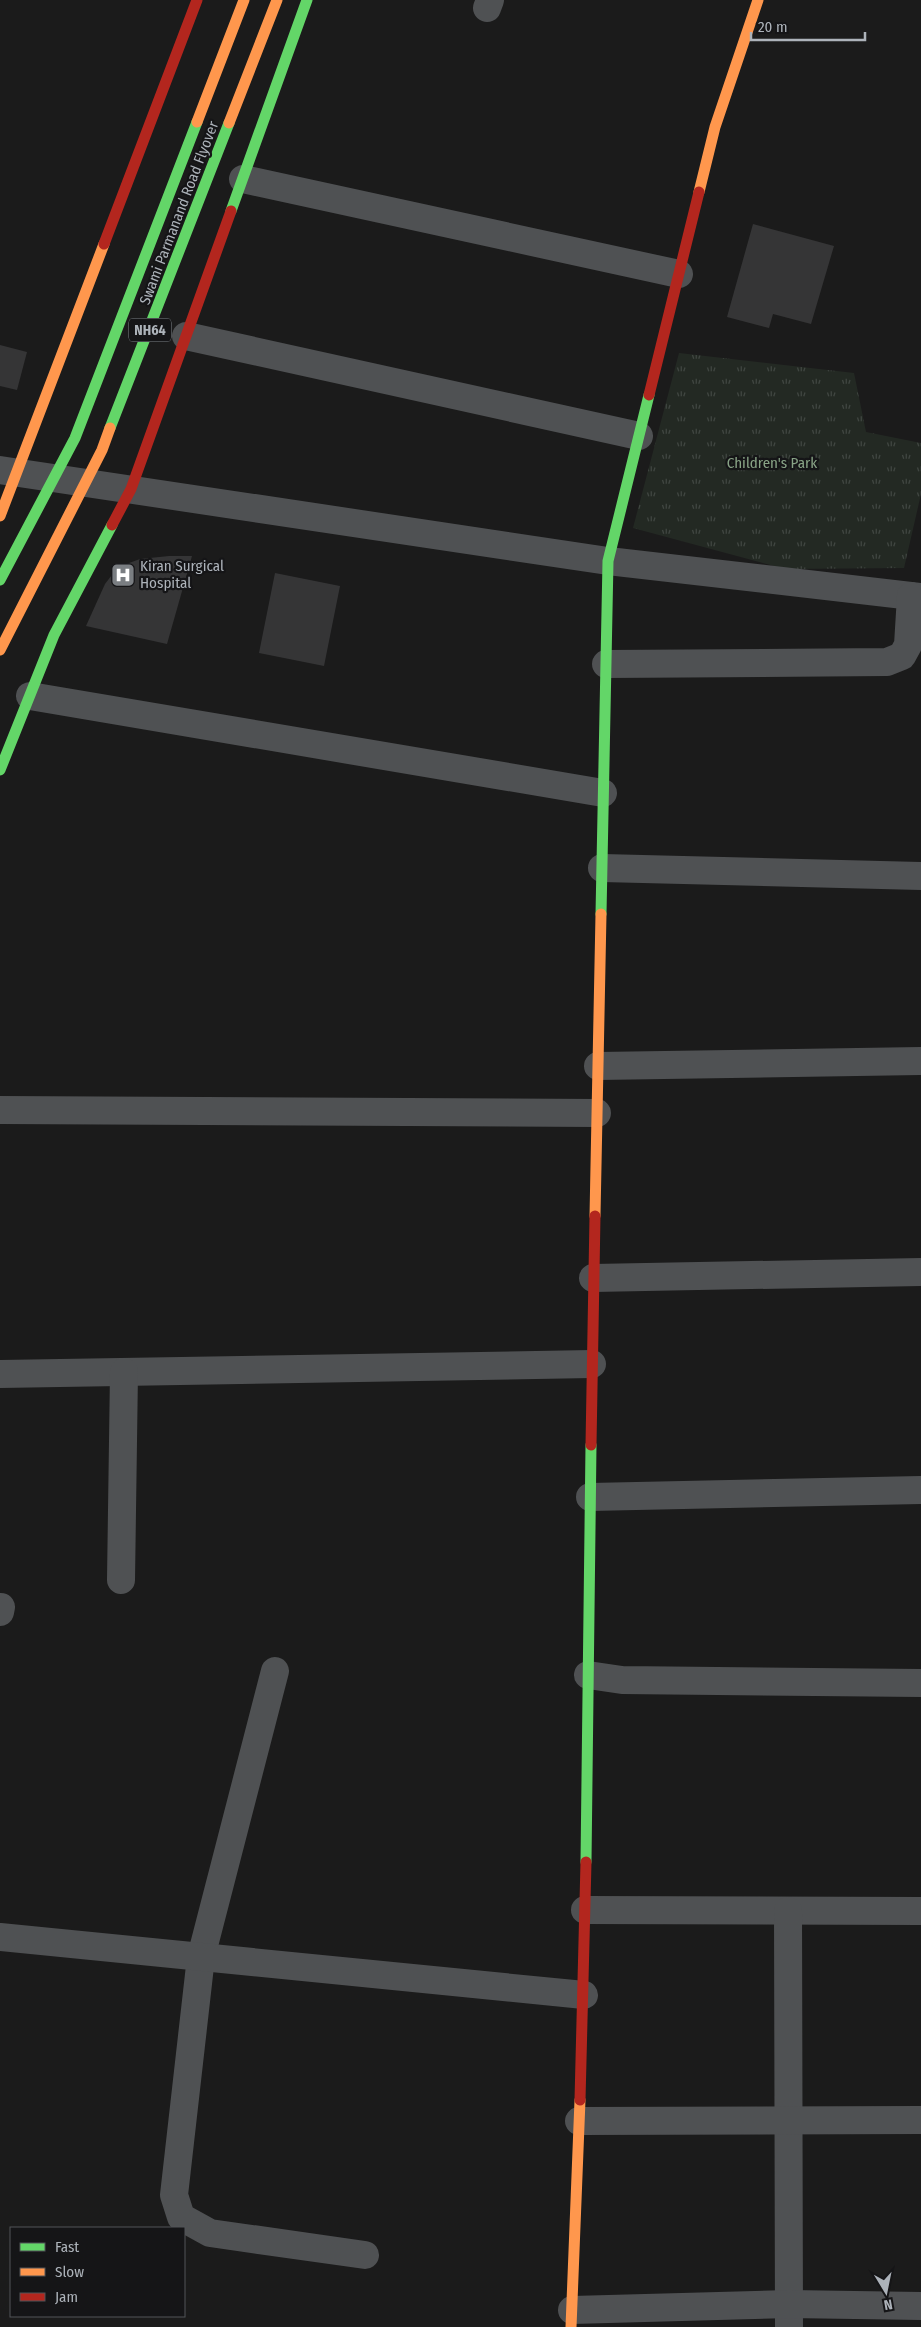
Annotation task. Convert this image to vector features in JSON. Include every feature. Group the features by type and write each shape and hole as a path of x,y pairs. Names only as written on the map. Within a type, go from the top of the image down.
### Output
{"main road":[{"path":"0,516 9,471 197,0"},
{"name":"Swami Parmanand Road Flyover","path":"0,580 75,438 244,0"},
{"name":"Swami Parmanand Road Flyover","path":"0,650 102,450 277,0"},
{"path":"0,770 54,635 131,489 307,0"},
{"path":"572,2318 584,1995 593,1278 608,561 715,127 758,0"}],"street":[{"path":"243,179 679,274"},
{"path":"186,336 639,436"},
{"path":"9,471 608,561 916,596 908,645 902,656 887,662 606,664"},
{"path":"30,696 603,793"},
{"path":"602,868 921,876"},
{"path":"598,1066 921,1061"},
{"path":"0,1110 597,1113"},
{"path":"593,1278 921,1272"},
{"path":"0,1374 592,1364"},
{"path":"121,1580 124,1372"},
{"path":"590,1497 921,1490"},
{"path":"0,1612 1,1607"},
{"path":"275,1671 201,1957 174,2195 181,2217 210,2233 365,2255"},
{"path":"588,1675 622,1680 921,1683"},
{"path":"585,1910 921,1911"},
{"path":"788,1910 789,2315"},
{"path":"0,1937 584,1995"},
{"path":"580,2120 921,2120"},
{"path":"572,2318 789,2315 921,2306"}],"green space":[{"name":"Children's Park","path":"679,353 854,373 866,432 921,443 921,494 904,568 785,569 633,528"}],"building":[{"path":"753,224 834,246 811,324 773,314 769,328 727,317"},
{"path":"0,345 27,352 17,390 0,386"},
{"path":"192,556 167,644 86,626 105,584 118,567 140,559"},
{"path":"275,573 340,586 324,666 259,653"}],"traffic: fast":[{"path":"231,211 307,0"},
{"path":"0,580 75,438 197,122"},
{"path":"110,428 229,123"},
{"path":"601,914 608,561 649,395"},
{"path":"0,770 54,635 112,525"},
{"path":"586,1862 591,1445"}],"traffic: slow":[{"path":"197,122 244,0"},
{"path":"229,123 277,0"},
{"path":"699,192 715,127 758,0"},
{"path":"0,516 104,244"},
{"path":"0,650 102,450 110,428"},
{"path":"595,1216 601,914"},
{"path":"571,2327 580,2100"}],"traffic: jam":[{"path":"104,244 197,0"},
{"path":"649,395 699,192"},
{"path":"112,525 131,489 231,211"},
{"path":"591,1445 595,1216"},
{"path":"580,2100 586,1862"}],"place":[{"name":"Kiran Surgical Hospital","path":"123,575"}]}
